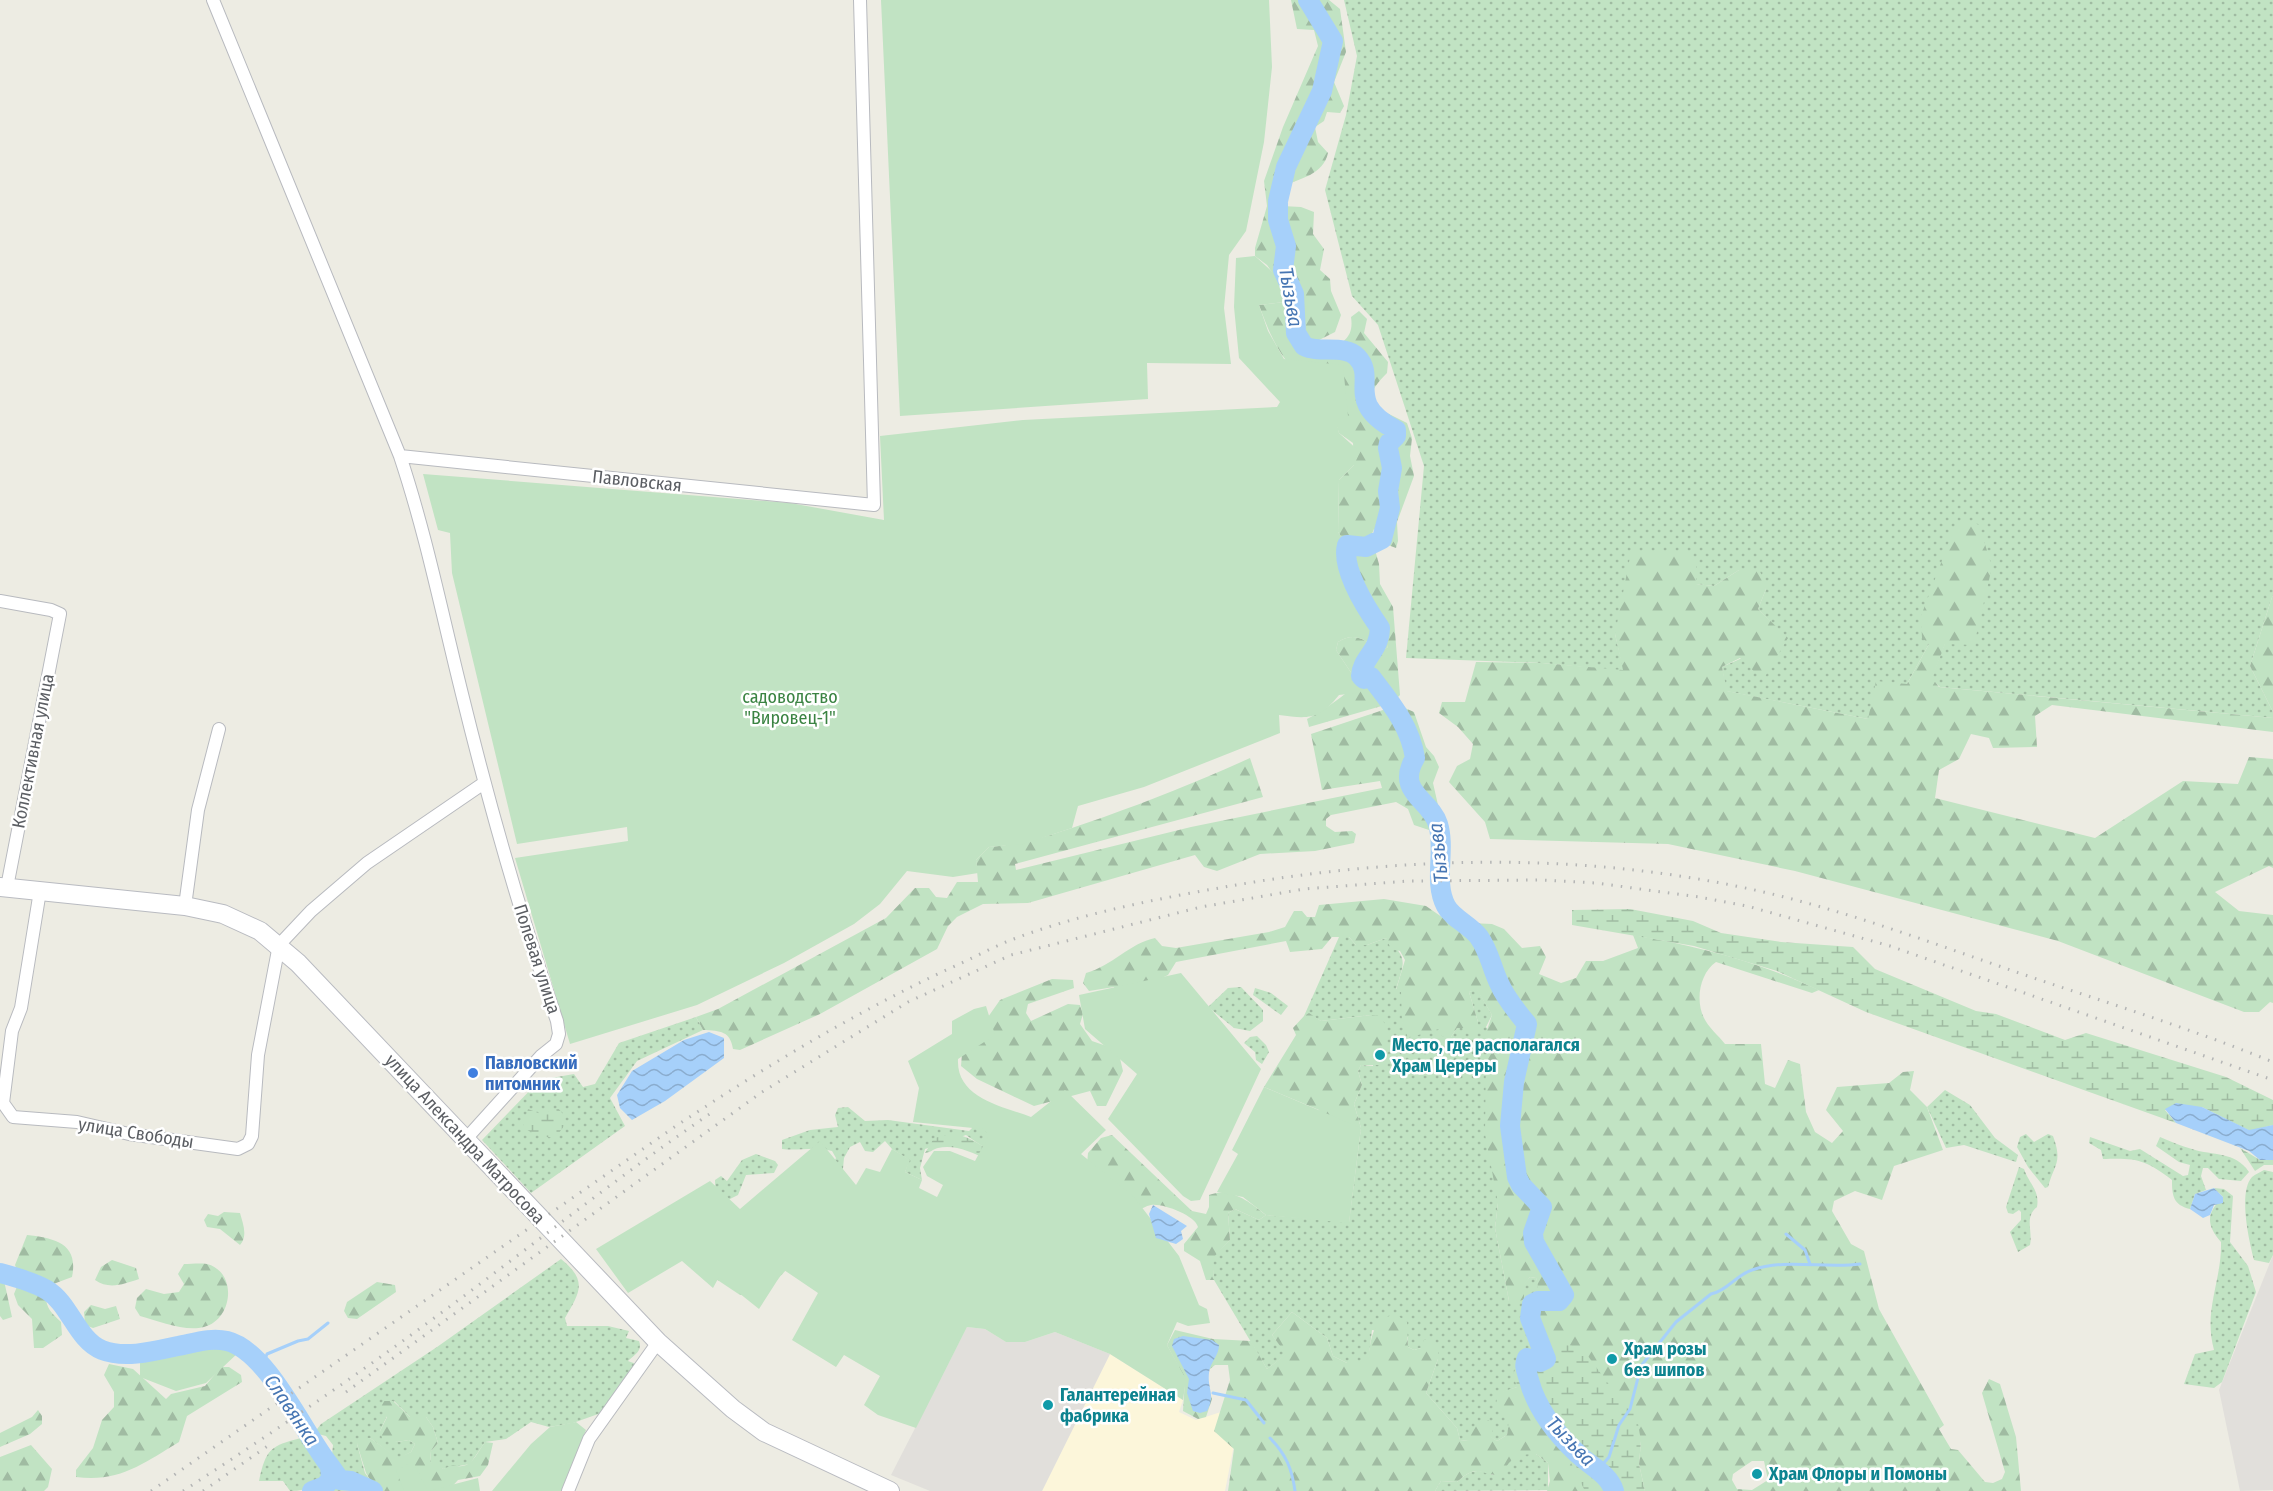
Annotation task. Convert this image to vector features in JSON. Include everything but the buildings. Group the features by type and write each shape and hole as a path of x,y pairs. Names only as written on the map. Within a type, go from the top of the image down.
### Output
{"main road":[{"name":"улица Александра Матросова","path":"3,887 184,906 223,914 242,922 279,945 657,1342 733,1409 764,1432 890,1491"}],"street":[{"path":"213,0 400,456 420,519 484,783 367,863 311,911 279,945"},
{"name":"Павловская","path":"400,456 874,505 860,0"},
{"name":"Коллективная улица","path":"0,602 51,610 60,614 3,887"},
{"path":"184,906 198,810 219,729"},
{"name":"Полевая улица","path":"465,1140 541,1056 556,1044 559,1035 484,783"},
{"name":"улица Свободы","path":"40,891 21,1008 12,1031 3,1103 13,1117 77,1122 129,1134 238,1149 248,1144 252,1136 258,1055 279,945"},
{"path":"568,1491 589,1439 657,1342"}],"shaded area":[{"path":"2273,1255 2273,1490 2240,1491 2219,1390"},
{"path":"967,1327 985,1329 1006,1342 1025,1342 1055,1332 1110,1354 1042,1491 930,1491 891,1475"},
{"path":"1110,1354 1183,1400 1179,1412 1196,1420 1224,1411 1234,1445 1225,1491 1042,1491"}],"green space":[{"path":"881,0 1269,0 1272,67 1264,142 1246,231 1229,255 1224,308 1231,364 1147,363 1148,399 900,416"},
{"path":"1291,0 1329,0 1340,9 1346,52 1334,82 1344,106 1340,113 1327,112 1324,121 1315,127 1318,142 1328,153 1325,160 1310,175 1281,187 1278,196 1282,206 1301,207 1314,212 1313,234 1324,249 1320,270 1330,279 1331,291 1341,315 1335,332 1317,341 1317,348 1328,351 1343,342 1351,329 1351,317 1359,311 1367,319 1364,333 1388,362 1387,373 1371,394 1371,406 1379,417 1387,413 1407,423 1412,438 1410,456 1414,476 1397,522 1396,548 1388,545 1380,530 1374,529 1371,536 1379,564 1380,584 1393,607 1400,695 1392,703 1309,727 1307,719 1358,683 1336,650 1338,642 1355,637 1380,652 1388,647 1366,608 1354,576 1349,549 1338,532 1339,480 1354,465 1353,443 1339,433 1324,403 1281,353 1259,305 1292,301 1267,265 1255,256 1255,248 1267,206 1264,181 1283,127 1318,46 1314,30 1297,29"},
{"path":"1344,0 2273,0 2273,594 2250,666 2273,712 2273,718 1940,687 1931,679 1945,643 1992,567 1929,644 1907,684 1868,719 1726,691 1722,667 1787,638 1758,609 1766,589 1739,570 1714,586 1695,584 1615,634 1624,671 1542,663 1406,658 1424,466 1378,325 1352,296 1325,190 1346,115 1357,56"},
{"name":"садоводство \"Вировец-1\"","path":"1255,256 1292,290 1292,301 1259,305 1268,331 1284,359 1343,365 1348,416 1336,419 1339,433 1360,452 1354,465 1339,480 1338,532 1349,549 1354,576 1366,608 1388,647 1380,652 1355,637 1338,642 1336,650 1358,683 1356,693 1339,695 1325,709 1312,716 1279,715 1280,733 1144,787 1078,806 1072,828 1023,844 989,847 976,860 978,873 953,877 907,871 880,904 854,924 784,963 697,1005 570,1044 515,858 628,841 627,827 517,844 452,573 450,533 438,530 423,474 790,503 884,520 880,436 1023,420 1277,407 1280,402 1239,358 1234,307 1236,258"},
{"path":"1966,519 1979,525 1992,567 1974,645 1945,644 1932,678 1939,687 2273,718 2273,732 2052,705 2035,716 2037,747 1993,748 1989,738 1971,734 1959,759 1939,770 1935,798 2095,838 2183,781 2238,784 2249,757 2273,759 2273,868 2269,866 2215,892 2239,911 2273,915 2273,1003 2270,1002 2259,1012 2244,1012 2058,941 1795,871 1668,844 1490,839 1485,822 1449,782 1457,766 1470,759 1473,744 1458,727 1439,713 1442,702 1465,702 1476,662 1542,663 1623,670 1615,634 1631,552 1685,553 1696,559 1696,584 1714,586 1739,570 1760,571 1766,589 1758,609 1788,638 1763,680 1740,658 1722,667 1727,691 1868,719 1876,681 1907,684 1929,644 1922,638 1921,616 1955,526"},
{"path":"2273,594 2273,712 2250,666"},
{"path":"1398,705 1414,712 1426,747 1434,756 1439,767 1433,783 1443,827 1429,830 1414,825 1408,809 1396,802 1331,815 1326,819 1326,826 1335,832 1352,831 1356,834 1354,843 1315,851 1260,854 1217,871 1204,867 1195,855 1028,903 983,904 957,917 948,926 937,949 820,1014 740,1050 733,1049 730,1039 724,1033 703,1030 696,1017 718,1009 886,918 915,888 929,888 936,897 947,898 957,882 978,882 976,860 989,847 1033,840 1076,827 1160,796 1250,758 1263,797 1015,864 1016,870 1191,827 1382,788 1380,781 1322,790 1311,734"},
{"path":"1384,899 1426,906 1449,922 1492,924 1504,929 1522,948 1540,946 1546,957 1539,974 1561,983 1576,978 1586,961 1603,961 1638,948 1633,935 1728,956 1774,971 1819,990 1812,993 1716,962 1703,980 1700,995 1701,1011 1711,1028 1725,1044 1761,1044 1765,1084 1775,1088 1788,1060 1800,1064 1806,1112 1815,1132 1832,1143 1843,1131 1826,1110 1837,1087 1889,1083 1903,1072 1914,1071 1910,1090 1927,1107 1943,1150 1894,1166 1882,1200 1855,1191 1834,1201 1832,1211 1851,1244 1864,1251 1879,1309 1944,1425 1939,1429 1951,1449 1958,1450 1985,1482 1993,1483 2002,1479 2005,1472 1982,1393 1989,1379 2000,1384 2016,1437 2021,1491 1645,1491 1639,1464 1641,1441 1585,1487 1585,1491 1547,1491 1550,1481 1548,1463 1536,1454 1524,1455 1511,1460 1502,1475 1475,1471 1457,1482 1441,1481 1435,1491 1228,1491 1234,1449 1214,1431 1230,1380 1228,1365 1215,1365 1204,1374 1212,1399 1206,1417 1198,1419 1183,1411 1185,1379 1167,1345 1175,1330 1213,1339 1251,1341 1267,1369 1286,1354 1272,1335 1292,1312 1327,1338 1333,1356 1347,1363 1367,1363 1376,1327 1387,1317 1395,1314 1407,1322 1408,1347 1414,1350 1421,1348 1424,1340 1430,1340 1438,1348 1438,1359 1426,1393 1457,1428 1460,1440 1468,1441 1472,1428 1488,1420 1494,1424 1491,1437 1497,1441 1507,1435 1507,1418 1496,1404 1498,1393 1517,1387 1519,1364 1547,1347 1537,1331 1538,1287 1536,1278 1530,1277 1524,1285 1524,1299 1516,1304 1509,1301 1495,1228 1498,1203 1485,1134 1486,1055 1497,1042 1485,1036 1492,1015 1477,990 1469,992 1478,1022 1477,1034 1468,1034 1465,1028 1457,1028 1451,1037 1442,1037 1439,1029 1408,1038 1402,1022 1401,992 1396,990 1405,960 1400,951 1391,949 1386,938 1367,945 1356,945 1349,937 1332,937 1322,949 1290,952 1286,941 1176,962 1168,975 1117,1000 1114,987 1089,991 1083,983 1086,973 1129,949 1155,938 1162,946 1176,948 1269,932 1285,927 1294,911 1302,911 1307,917 1315,917 1319,905","holes":["1752,1461 1764,1461 1768,1480 1752,1490 1737,1489 1732,1480 1733,1474"]},
{"path":"1630,909 1693,921 1721,933 1781,942 1853,947 1875,969 1976,1011 1996,1014 2065,1040 2086,1033 2226,1077 2273,1100 2273,1125 2250,1131 2202,1107 2165,1110 2176,1123 1866,1012 1777,971 1694,946 1572,925 1572,910"},
{"path":"1339,937 1349,937 1356,945 1367,945 1386,938 1398,951 1403,961 1396,989 1402,992 1402,1022 1439,1029 1451,1037 1457,1028 1478,1022 1469,992 1477,989 1492,1015 1486,1027 1497,1042 1498,1203 1495,1228 1509,1301 1530,1277 1536,1278 1539,1286 1534,1310 1547,1347 1517,1387 1498,1394 1510,1423 1507,1435 1497,1441 1490,1437 1491,1430 1468,1441 1460,1440 1457,1428 1426,1393 1438,1359 1421,1348 1414,1350 1408,1347 1408,1337 1372,1330 1368,1363 1347,1363 1333,1356 1327,1338 1292,1312 1272,1335 1287,1354 1267,1369 1214,1280 1212,1258 1230,1240 1228,1213 1235,1209 1259,1220 1266,1215 1349,1222 1361,1128 1354,1104 1362,1085 1358,1071 1361,1065 1373,1066 1371,1015 1321,1021 1309,1014 1304,1016"},
{"path":"1181,973 1261,1069 1200,1200 1191,1201 1183,1196 1108,1119 1137,1074 1085,1029 1079,995"},
{"path":"1052,979 1073,980 1074,988 1028,1004 1026,1013 1031,1021 1068,1004 1080,1005 1083,1014 1080,1024 1092,1041 1118,1050 1123,1071 1106,1106 1097,1106 1090,1091 1034,1106 977,1079 961,1066 962,1054 1000,1000"},
{"path":"1241,987 1263,1010 1263,1021 1250,1031 1234,1028 1208,1007 1228,988"},
{"path":"1255,988 1271,993 1288,1006 1281,1015 1253,995"},
{"path":"986,1006 995,1035 958,1059 959,1072 964,1083 983,1098 1031,1117 1065,1090 1106,1130 1081,1154 1134,1197 1179,1256 1199,1305 1207,1309 1210,1323 1188,1326 1177,1322 1167,1345 1186,1379 1183,1400 1110,1354 1055,1332 1025,1342 1006,1342 985,1329 967,1327 916,1428 878,1415 864,1405 880,1376 844,1355 836,1367 792,1340 818,1293 784,1270 759,1309 719,1277 713,1288 682,1261 628,1293 596,1249 710,1181 740,1209 820,1141 856,1185 866,1168 880,1172 892,1149 910,1160 905,1172 922,1180 919,1188 937,1197 943,1185 927,1176 923,1167 934,1151 950,1151 975,1161 989,1135 983,1129 913,1122 919,1088 908,1061 952,1034 952,1021 974,1009"},
{"path":"1309,1013 1321,1021 1379,1016 1386,1025 1387,1058 1383,1065 1361,1065 1358,1071 1362,1085 1354,1104 1361,1128 1335,1164 1319,1110 1264,1087 1296,1035 1293,1028"},
{"path":"696,1017 703,1030 637,1061 610,1098 625,1126 531,1193 482,1140 540,1080 574,1074 583,1087 595,1084 619,1043"},
{"path":"1257,1036 1269,1052 1262,1064 1256,1060 1255,1052 1244,1043 1250,1037"},
{"path":"1264,1087 1361,1128 1349,1223 1266,1215 1243,1197 1217,1192 1238,1154 1232,1150"},
{"path":"1945,1090 1970,1105 1995,1138 2018,1155 2016,1162 1964,1145 1946,1148 1927,1107"},
{"path":"848,1107 865,1121 888,1120 969,1131 975,1125 989,1127 989,1151 966,1135 925,1149 920,1168 922,1180 905,1172 909,1160 892,1149 885,1141 873,1152 865,1151 860,1142 850,1147 844,1158 842,1179 787,1269 764,1294 740,1295 716,1279 818,1191 836,1158 832,1151 782,1149 782,1140 810,1130 838,1127 835,1115 838,1108"},
{"path":"558,1108 563,1114 564,1126 556,1137 539,1135 523,1127 528,1109 541,1114"},
{"path":"953,1134 972,1140 989,1151 986,1159 969,1151 950,1147 938,1148 925,1153 934,1138"},
{"path":"2026,1134 2034,1142 2048,1134 2053,1136 2057,1163 2048,1187 2045,1188 2028,1167 2017,1147 2020,1137"},
{"path":"1112,1135 1192,1211 1206,1214 1209,1207 1209,1195 1225,1192 1239,1197 1266,1215 1259,1220 1235,1209 1228,1213 1230,1240 1213,1258 1214,1280 1206,1280 1200,1261 1184,1251 1184,1244 1198,1227 1191,1218 1170,1208 1156,1205 1149,1205 1137,1211 1087,1164 1088,1153 1101,1138"},
{"path":"2090,1137 2130,1151 2140,1149 2183,1176 2188,1175 2190,1165 2179,1162 2156,1146 2160,1137 2192,1149 2230,1157 2249,1172 2241,1181 2219,1179 2208,1168 2203,1168 2201,1176 2206,1190 2195,1194 2190,1209 2177,1202 2173,1195 2172,1180 2163,1173 2140,1161 2103,1159 2101,1150 2089,1143"},
{"path":"2240,1148 2260,1160 2273,1160 2273,1165 2264,1165 2255,1171"},
{"path":"756,1154 775,1161 778,1165 774,1173 746,1175 738,1195 716,1206 715,1180 721,1176 727,1181 742,1160"},
{"path":"2019,1167 2024,1169 2036,1191 2038,1201 2030,1220 2030,1245 2018,1252 2010,1232 2021,1220 2021,1212 2019,1210 2013,1214 2008,1213 2006,1207"},
{"path":"2264,1170 2273,1172 2273,1255 2269,1263 2254,1260 2247,1229 2245,1205 2248,1184 2252,1177"},
{"path":"2214,1188 2224,1189 2233,1196 2230,1242 2248,1266 2256,1292 2222,1382 2214,1388 2184,1384 2195,1354 2214,1350 2211,1322 2221,1242 2213,1230 2210,1219 2213,1208 2223,1197"},
{"path":"224,1212 240,1213 244,1234 240,1245 220,1229 207,1227 204,1220 208,1214 218,1216"},
{"path":"27,1235 46,1238 62,1244 72,1257 72,1277 48,1286 47,1292 46,1302 61,1322 62,1335 43,1348 34,1348 32,1319 18,1305 14,1294 20,1279 15,1265"},
{"path":"561,1259 575,1274 579,1287 565,1318 567,1326 608,1326 629,1331 626,1338 639,1341 640,1344 640,1348 628,1361 636,1364 601,1413 573,1423 549,1427 531,1422 506,1439 485,1442 470,1464 443,1469 430,1462 431,1451 438,1443 433,1427 426,1417 410,1417 394,1401 380,1431 397,1442 409,1440 415,1444 411,1452 398,1459 370,1438 357,1444 365,1473 378,1490 331,1491 339,1476 332,1455 333,1445 326,1436 314,1433 321,1424 437,1347"},
{"path":"112,1260 136,1268 139,1279 111,1285 95,1280 101,1267"},
{"path":"184,1264 207,1264 224,1276 228,1296 221,1315 214,1323 197,1328 172,1325 140,1316 135,1308 137,1298 146,1289 164,1294 179,1292 184,1284 178,1274"},
{"path":"0,1276 3,1276 12,1317 3,1320 0,1316"},
{"path":"377,1282 395,1285 396,1292 357,1319 348,1318 344,1311 347,1302"},
{"path":"91,1305 105,1309 116,1306 120,1319 93,1328 85,1325 84,1312"},
{"path":"223,1343 239,1352 206,1383 176,1391 140,1377 140,1360"},
{"path":"1563,1344 1582,1348 1613,1390 1625,1397 1637,1418 1641,1441 1639,1464 1645,1491 1585,1491 1567,1455 1517,1387 1513,1375 1526,1355 1538,1348"},
{"path":"109,1364 133,1369 166,1399 171,1394 205,1386 221,1367 229,1367 241,1375 242,1382 187,1416 179,1442 154,1457 118,1474 91,1478 76,1477 76,1470 93,1448 102,1420 114,1407 114,1392 104,1375"},
{"path":"383,1401 393,1401 410,1417 426,1417 433,1427 438,1443 431,1451 430,1462 437,1463 443,1469 453,1465 464,1466 469,1464 485,1442 493,1443 488,1465 480,1476 458,1480 448,1491 377,1491 366,1473 357,1444 360,1439 370,1438 398,1458 411,1452 415,1444 409,1440 397,1442 382,1438 380,1431 387,1417 379,1408"},
{"path":"38,1410 42,1416 42,1424 30,1434 0,1447 0,1433 32,1417"},
{"path":"576,1422 586,1430 561,1491 492,1491 531,1444 550,1427"},
{"path":"301,1438 323,1465 326,1475 324,1480 314,1487 290,1491 283,1481 259,1481 267,1455 282,1444"},
{"path":"31,1445 52,1469 48,1487 44,1491 0,1491 0,1457"},
{"path":"1518,1454 1536,1454 1548,1463 1548,1490 1435,1491 1441,1481 1457,1482 1474,1471 1493,1475"},
{"path":"413,1462 428,1491 404,1491 396,1470"},
{"path":"478,1478 480,1491 428,1491"}],"water":[{"path":"709,1032 724,1038 724,1058 665,1101 632,1120 620,1108 617,1095 632,1071 684,1040"},
{"path":"2176,1103 2202,1107 2249,1130 2273,1125 2273,1160 2260,1160 2249,1151 2176,1123 2165,1109"},
{"path":"2214,1188 2223,1197 2223,1203 2214,1205 2210,1215 2203,1218 2190,1209 2195,1194"},
{"path":"1153,1205 1187,1226 1181,1231 1183,1239 1176,1244 1156,1238 1149,1214"},
{"path":"1183,1336 1212,1340 1219,1345 1209,1373 1210,1405 1207,1411 1200,1413 1193,1411 1187,1393 1189,1379 1172,1346 1174,1339"}],"waterway":[{"name":"Тызьва","path":"1308,0 1333,41 1322,91 1286,167 1278,201 1278,220 1286,246 1283,270 1294,294 1296,333 1304,346 1346,351 1357,357 1363,365 1364,391 1370,410 1380,420 1396,430 1396,436 1389,443 1388,448 1392,468 1388,491 1390,508 1382,539 1366,547 1347,545 1346,554 1351,576 1380,628 1377,643 1364,664 1361,676 1364,679 1371,677 1398,714 1409,735 1415,758 1410,770 1411,787 1434,815 1438,824 1441,844 1440,887 1446,906 1479,937 1502,988 1527,1024 1514,1082 1510,1126 1517,1177 1521,1185 1542,1207 1533,1233 1534,1242 1564,1295 1559,1301 1538,1301 1532,1304 1530,1318 1546,1359 1540,1362 1527,1358 1525,1364 1532,1390 1555,1430 1570,1447 1604,1475 1614,1491"},
{"path":"1786,1234 1805,1250 1810,1264"},
{"path":"1598,1470 1609,1457 1619,1425 1630,1409 1641,1366 1676,1322 1711,1294 1722,1290 1746,1272 1765,1267 1792,1264 1860,1264"},
{"name":"Славянка","path":"0,1273 47,1290 62,1304 93,1345 111,1353 140,1353 215,1340 227,1341 242,1348 257,1360 271,1377 330,1466 331,1479 325,1486 312,1491"},
{"path":"262,1367 267,1354 308,1339 328,1323"},
{"path":"1213,1393 1246,1400 1264,1423"},
{"path":"1270,1438 1287,1462 1295,1491"},
{"path":"330,1466 340,1480 351,1481 373,1491"}],"railway":[{"path":"151,1491 673,1128 806,1045 874,1006 1006,942 1061,923 1149,901 1300,875 1429,864 1493,862 1557,864 1686,877 1785,897 1854,917 2181,1027 2273,1062"},
{"path":"346,1392 762,1092 908,1002 1011,955 1201,907 1304,889 1408,881 1542,880 1596,883 1747,906 1890,946 2273,1080"},
{"path":"183,1491 396,1346 639,1164 711,1113"},
{"path":"203,1491 272,1443"}],"place":[{"name":"Место, где располагался Храм Цереры","path":"1380,1055"},
{"name":"Павловский питомник","path":"473,1073"},
{"name":"Храм розы без шипов","path":"1612,1359"},
{"name":"Галантерейная фабрика","path":"1048,1405"},
{"name":"Храм Флоры и Помоны","path":"1757,1474"}]}
